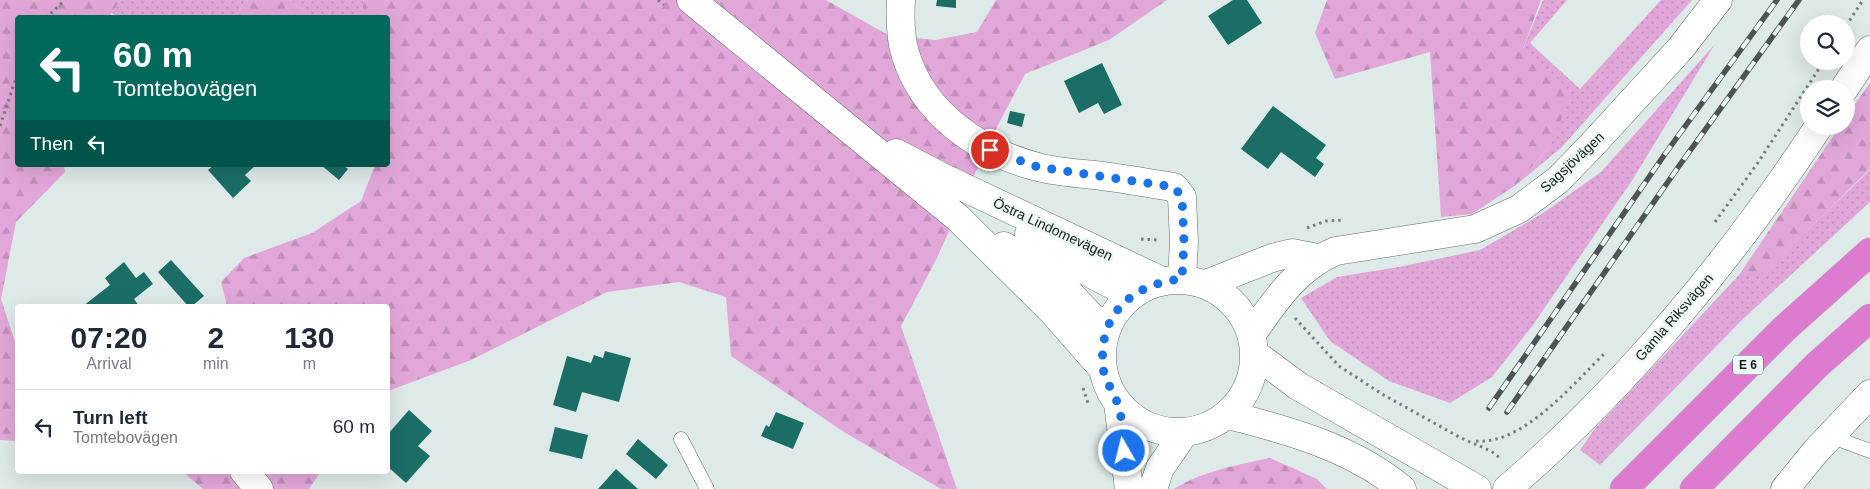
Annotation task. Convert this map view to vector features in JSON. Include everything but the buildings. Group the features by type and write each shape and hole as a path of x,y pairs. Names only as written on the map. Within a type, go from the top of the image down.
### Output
{"highway":[{"name":"E 6","path":"1624,489 1784,329 1870,252"},
{"path":"1694,489 1817,365 1870,318"}],"street":[{"name":"Östra Lindomevägen","path":"691,0 958,218 1027,285 1103,369"},
{"path":"900,0 900,28 904,52 912,74 930,103 956,129 990,150 1038,167 1174,187 1182,197 1183,281"},
{"name":"Sagsjövägen","path":"1253,344 1297,275 1318,258 1336,251 1475,229 1518,210 1558,180 1592,145 1680,49 1718,0"},
{"path":"1850,80 1870,50"},
{"name":"Östra Lindomevägen","path":"842,124 944,178 1183,281"},
{"name":"Gamla Riksvägen","path":"1507,489 1579,420 1711,277 1813,135"},
{"name":"Östra Lindomevägen","path":"944,178 1082,269 1132,295"},
{"name":"Östra Lindomevägen","path":"958,218 1041,270 1067,291 1106,332"},
{"name":"Sagsjövägen","path":"1183,281 1292,253 1318,258"},
{"path":"1183,281 1221,292 1235,304 1245,318 1253,344 1254,371 1248,387 1228,415 1200,429 1185,432 1166,431 1148,426 1132,416 1118,403 1109,387 1103,369 1102,350 1106,332 1112,318 1132,295 1146,286 1183,281"},
{"path":"1253,344 1298,386 1477,489"},
{"path":"1785,489 1830,436 1870,394"},
{"path":"1118,403 1129,489"},
{"path":"1228,415 1280,428 1328,445 1370,468 1402,489"},
{"path":"1153,489 1160,468 1185,432"},
{"path":"246,474 259,489"}],"lane":[{"path":"1830,436 1870,451"},
{"path":"681,440 707,489"}],"path":[{"path":"49,15 65,0"},
{"path":"1853,15 1863,0"},
{"path":"1712,226 1757,164 1818,70"},
{"path":"0,126 15,81"},
{"path":"1298,231 1326,221 1352,220"},
{"path":"1472,441 1484,442 1502,439 1520,430 1560,396 1608,350"},
{"path":"1083,386 1091,413"}],"green space":[{"path":"0,0 121,0 110,15 15,15 15,167 64,167 65,172 16,222 1,299 15,342 15,441 0,440"},
{"path":"121,0 248,0 245,1 237,15 115,15 112,13"},
{"path":"289,0 364,0 362,15 310,15"},
{"path":"289,0 310,15 237,15 245,1"},
{"path":"364,0 826,0 888,35 935,40 977,32 996,0 1167,0 1109,40 1025,74 991,138 936,260 901,326 957,489 941,489 844,432 731,356 726,297 679,282 607,292 471,360 390,390 390,304 226,304 221,282 244,258 312,233 361,201 374,167 390,167 390,15 361,15"},
{"path":"1327,0 1541,0 1523,49 1570,98 1550,146 1516,185 1472,214 1441,217 1430,52 1335,79 1315,33"},
{"path":"1543,0 1567,0 1530,43 1580,89 1661,0 1692,0 1561,148 1516,185 1550,146 1523,49"},
{"path":"1715,44 1633,179 1533,325 1492,377 1450,403 1389,381 1330,341 1301,298 1337,277 1399,267 1480,250 1543,213 1601,172"},
{"path":"1870,83 1870,169 1764,273 1739,275 1834,135 1855,135 1855,104"},
{"path":"1870,170 1870,202 1743,319 1600,465 1580,450 1594,430 1739,275 1764,272"},
{"path":"1270,458 1317,479 1327,489 1174,489 1208,473"},
{"path":"186,474 319,474 309,489 203,489"}],"railway":[{"path":"1489,408 1665,154 1777,0"},
{"path":"1507,412 1679,166 1799,0"}],"route":[{"path":"990,150 1038,167 1174,187 1182,197 1184,242 1182,279 1162,281 1146,286 1132,295 1121,305 1112,318 1106,332 1102,350 1103,369 1109,387 1118,403 1124,451"}]}
